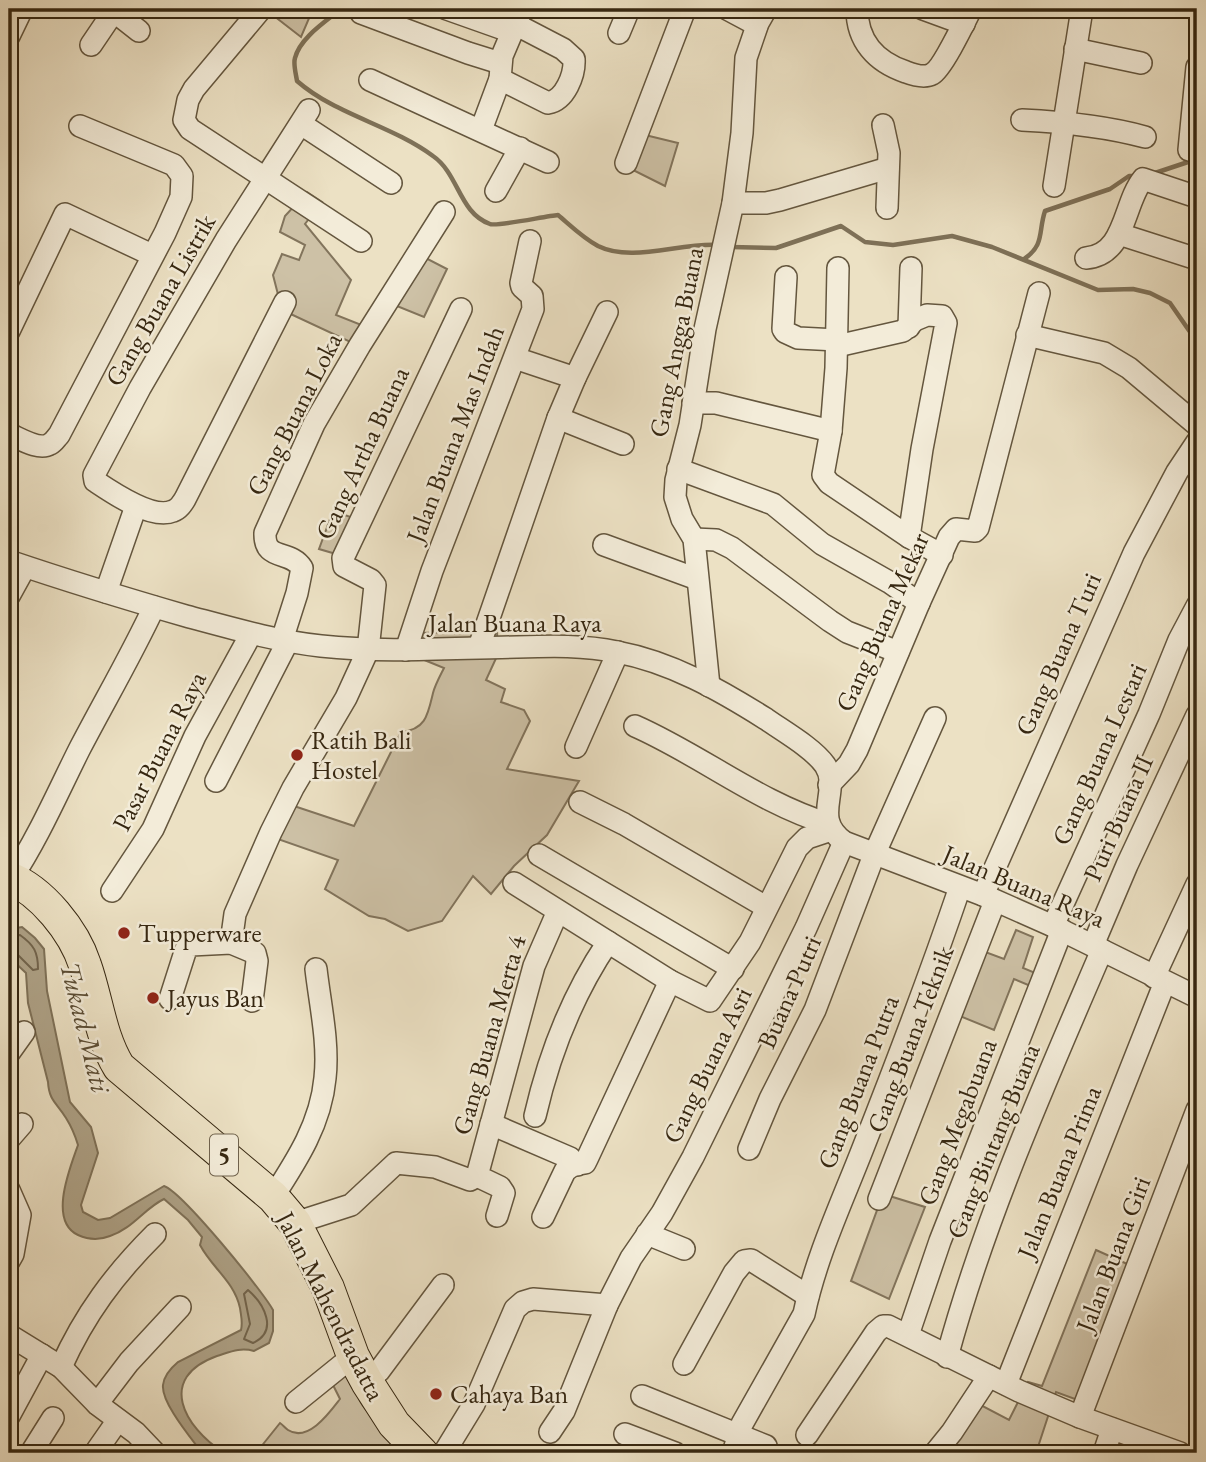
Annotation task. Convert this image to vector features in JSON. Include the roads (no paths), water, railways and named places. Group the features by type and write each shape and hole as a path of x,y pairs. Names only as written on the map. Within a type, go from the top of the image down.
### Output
{"highway":[{"name":"Jalan Mahendradatta","path":"10,879 34,892 62,922 85,962 108,1050 119,1066 273,1197 295,1223 328,1288 360,1369 394,1424 422,1453"}],"street":[{"path":"261,9 194,89 188,100 184,120 190,129 361,241"},
{"path":"361,13 468,54 500,71 548,103 554,102 561,95 573,75 574,60 563,49 516,22 447,9"},
{"path":"619,33 629,9"},
{"path":"626,163 685,9"},
{"path":"727,9 762,17"},
{"path":"857,9 860,30 871,50 888,65 922,76 935,73 967,16 923,9"},
{"path":"1054,186 1082,9"},
{"path":"91,46 112,10 139,31"},
{"name":"Gang Angga Buana","path":"709,685 694,539 682,519 675,497 678,470 685,447 733,203 742,133 746,58 762,17"},
{"path":"481,130 516,22"},
{"path":"1075,49 1141,63"},
{"path":"1189,150 1197,67"},
{"path":"370,80 548,162"},
{"name":"Gang Buana Listrik","path":"285,302 186,499 172,512 163,513 136,506 95,481 94,475 139,387 264,178 305,117 391,183"},
{"path":"1022,120 1116,129 1145,138"},
{"path":"883,125 889,153 887,208"},
{"path":"9,434 45,446 59,435 181,197 182,176 174,165 80,126"},
{"path":"496,191 520,148"},
{"path":"733,203 766,203 780,200 888,168"},
{"path":"1086,258 1103,254 1119,234 1143,179 1197,197"},
{"name":"Gang Buana Loka","path":"285,640 302,568 299,562 269,549 265,533 314,424 444,212"},
{"path":"9,331 65,214 152,255"},
{"path":"1119,234 1197,259"},
{"name":"Jalan Buana Mas Indah","path":"406,650 432,571 533,309 532,296 522,288 521,283 530,241"},
{"path":"838,268 837,343 831,431 823,468 825,479 909,537 942,555"},
{"path":"909,327 911,268"},
{"path":"786,276 783,329 798,338 837,343 903,331 922,317 937,314 942,316 946,323 922,449 909,537"},
{"name":"Gang Buana Mekar","path":"830,785 849,764 857,750 919,603 956,529 975,531 978,528 1039,293"},
{"name":"Gang Artha Buana","path":"368,650 375,585 371,580 344,566 343,558 461,309"},
{"path":"479,648 558,418 607,312"},
{"path":"1027,335 1104,353 1129,368 1197,425"},
{"path":"515,358 575,378"},
{"path":"693,403 716,403 831,431"},
{"path":"558,418 623,444"},
{"name":"Gang Buana Turi","path":"989,898 1134,553 1177,472 1197,442"},
{"path":"678,470 773,504 822,544 889,582 919,603"},
{"path":"106,592 136,506"},
{"path":"694,539 716,540 732,548 847,632 898,652"},
{"path":"604,545 697,579"},
{"path":"9,596 17,564"},
{"name":"Jalan Buana Raya","path":"17,564 154,607 251,634 285,640 368,650 571,646 652,660 709,685 764,718 816,755 829,774 827,814 835,832 874,855 989,898 1058,928 1197,997"},
{"name":"Gang Buana Lestari","path":"1058,928 1170,660 1197,606"},
{"path":"10,879 33,846 154,607"},
{"name":"Pasar Buana Raya","path":"112,891 153,829 195,736 251,634"},
{"path":"216,781 285,640"},
{"path":"231,943 235,914 271,832 293,788 346,698 368,650"},
{"path":"576,747 618,652"},
{"name":"Puri Buana II","path":"1098,947 1127,865 1197,715"},
{"name":"Buana Putri","path":"749,1149 770,1099 815,1010 874,855 935,718"},
{"path":"635,726 664,738 835,832"},
{"path":"580,802 624,824 766,907"},
{"path":"514,883 670,981 712,1000 754,935 797,848 807,838 835,832"},
{"name":"Gang Buana Asri","path":"550,1432 564,1411 607,1305 631,1258 674,1193 806,928 835,832"},
{"path":"539,855 733,969"},
{"name":"Jalan Buana Prima","path":"934,1453 997,1380 1197,884"},
{"name":"Gang Buana Putra","path":"736,1444 747,1414 799,1326 837,1212 936,958 960,887"},
{"name":"Gang Buana Teknik","path":"879,1199 989,898"},
{"name":"Gang Buana Merta 4","path":"295,1223 351,1205 396,1163 435,1167 470,1180 477,1176 534,966 558,911"},
{"name":"Gang Megabuana","path":"908,1335 940,1241 1058,928"},
{"path":"536,1116 544,1079 575,1000 608,942"},
{"path":"170,999 186,949 191,945 231,943 255,953 257,961 252,1001"},
{"name":"Gang Bintang Buana","path":"947,1357 981,1245 1098,947"},
{"path":"273,1197 304,1146 317,1116 324,1088 326,1063 316,969"},
{"path":"543,1217 565,1171 587,1159 670,981"},
{"path":"9,1053 24,1032"},
{"name":"Jalan Buana Giri","path":"1080,1417 1197,1110"},
{"path":"491,1124 570,1158 577,1165"},
{"name":"Gang Buana Merta 4","path":"477,1176 500,1187 504,1193 497,1216"},
{"path":"9,1190 20,1215 13,1254 9,1261"},
{"path":"61,1367 95,1302 129,1260 155,1234"},
{"path":"647,1234 684,1249"},
{"path":"684,1364 734,1273 744,1261 751,1260 807,1296"},
{"path":"296,1402 360,1369 379,1371 443,1285"},
{"path":"444,1453 474,1404 514,1309 533,1299 607,1305"},
{"path":"97,1404 129,1362 180,1307"},
{"path":"807,1435 876,1332 883,1326 888,1326 947,1357 1080,1417 1180,1453"},
{"path":"9,1335 61,1367 97,1404 136,1433 155,1453"},
{"path":"9,1416 42,1355"},
{"path":"642,1396 736,1444 766,1446"},
{"path":"32,1453 53,1418"},
{"path":"95,1453 118,1420"},
{"path":"1104,1453 1112,1429"},
{"path":"625,1434 676,1453"}],"water":[{"name":"Tukad Mati","path":"22,927 44,949 47,991 70,1102 91,1127 98,1153 81,1205 83,1212 98,1220 110,1218 164,1186 203,1223 273,1310 273,1331 269,1343 254,1351 226,1353 198,1365 187,1377 182,1390 188,1417 197,1430 224,1453 202,1453 172,1411 163,1385 167,1375 178,1362 241,1330 242,1319 237,1298 200,1245 202,1237 188,1220 164,1199 125,1229 106,1237 86,1238 69,1228 64,1218 64,1193 78,1145 70,1124 50,1094 28,1003 26,973 9,957 9,929"}],"waterway":[{"path":"341,9 302,44 294,63 297,81 329,103 400,136 433,156 449,173 465,202 480,219 494,225 558,215 598,246 626,253 719,245"},
{"path":"1152,174 1197,159"},
{"path":"1024,259 1038,243 1045,211 1110,189 1129,176 1136,176"},
{"path":"731,247 776,248 841,226 865,242 893,245 952,236 992,247 1098,290 1133,289 1150,293 1170,303 1197,342"}],"place":[{"name":"Ratih Bali Hostel","path":"297,755"},
{"name":"Tupperware","path":"124,933"},
{"name":"Jayus Ban","path":"153,998"},
{"name":"Cahaya Ban","path":"436,1394"}]}
